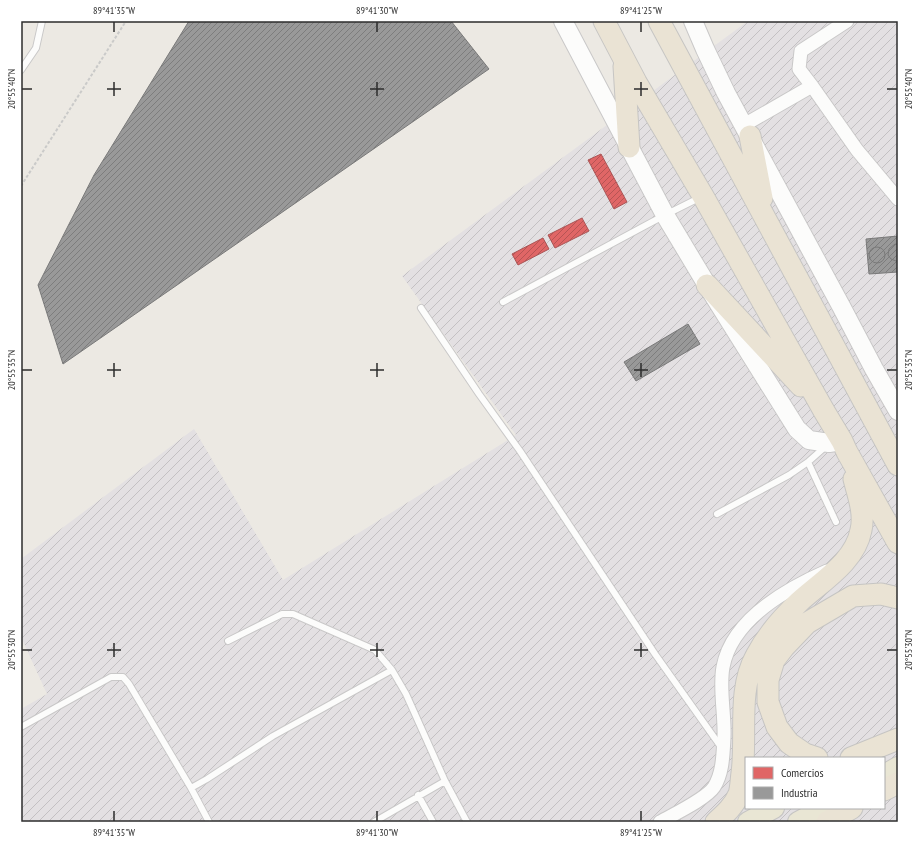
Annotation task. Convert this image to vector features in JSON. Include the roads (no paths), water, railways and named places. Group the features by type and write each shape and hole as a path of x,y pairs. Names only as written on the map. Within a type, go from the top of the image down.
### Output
{"highway":[{"path":"604,21 636,82 703,196 824,410 839,445 860,503 862,517 862,529 858,542 845,562 783,618 769,634 755,657 748,676 745,698 744,759 739,793 732,808 716,822"},
{"path":"659,21 898,465"},
{"path":"624,60 629,147"},
{"path":"747,131 766,218"},
{"path":"707,285 824,410"},
{"path":"839,445 898,543"},
{"path":"814,757 805,754 789,743 777,727 768,702 768,680 774,660 806,623 853,596 881,594 898,598"},
{"path":"854,757 898,740"},
{"path":"885,790 898,783"}],"main road":[{"path":"563,21 665,215 797,429 809,440 839,445"},
{"path":"693,21 708,56 747,131 898,411"},
{"path":"870,757 898,740"},
{"path":"885,774 898,767"},
{"path":"748,822 772,809"},
{"path":"798,822 838,815"}],"street":[{"path":"847,21 801,51 799,69 857,150 898,199"},
{"path":"747,131 812,86"},
{"path":"660,822 705,796 714,788 722,766 724,726 722,681 723,668 731,646 748,622 764,607 777,598 845,562"}],"lane":[{"path":"21,70 36,48 42,21"},
{"path":"503,302 703,196"},
{"path":"422,308 479,394 520,450 655,654 723,750"},
{"path":"717,514 789,475 808,462 839,445"},
{"path":"808,462 836,522"},
{"path":"228,641 282,614 293,614 375,650 392,670 406,694 445,781 467,822"},
{"path":"191,788 273,736 392,670"},
{"path":"21,727 111,678 123,677 129,684 191,788 209,822"},
{"path":"374,822 418,795 445,781"},
{"path":"418,795 433,822"}]}
